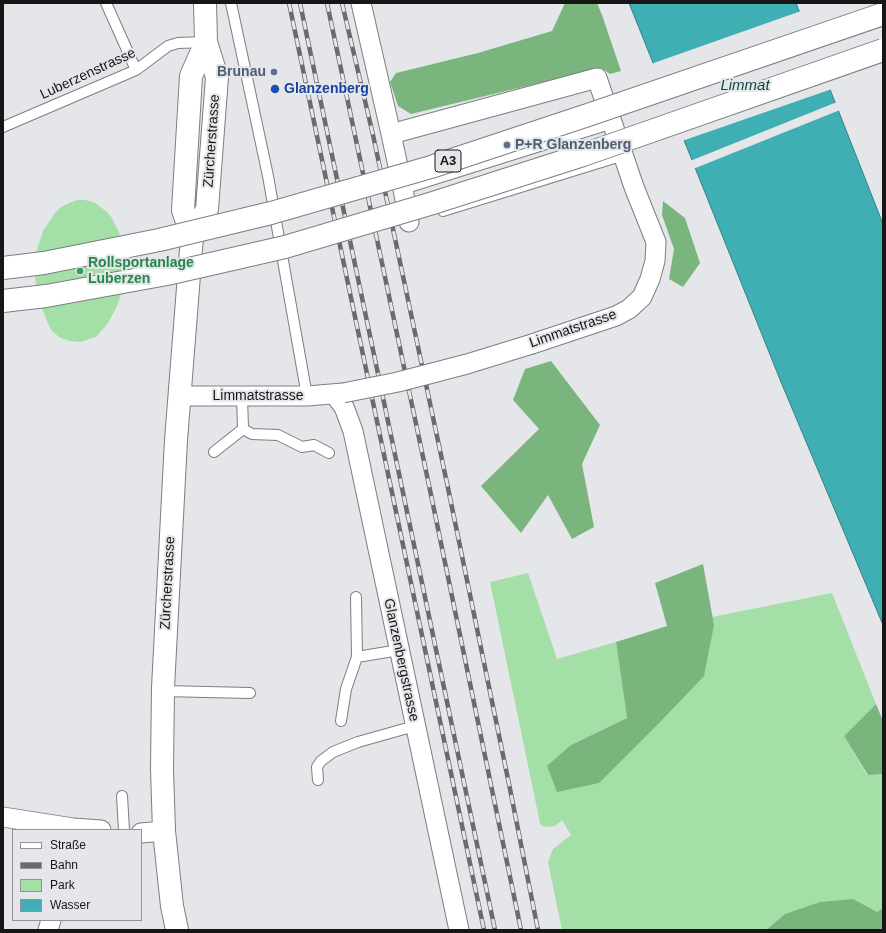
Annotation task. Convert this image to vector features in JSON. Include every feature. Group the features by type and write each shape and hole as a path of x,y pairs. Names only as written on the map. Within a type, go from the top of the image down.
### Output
{"main road":[{"name":"Zürcherstrasse","path":"177,930 172,906 164,831 162,691 179,396 192,237 183,210 191,76 206,42 206,3"},
{"name":"A3","path":"3,268 44,263 159,240 271,213 431,167 883,14"},
{"path":"3,301 46,296 166,274 285,247 434,203 583,155 883,50"}],"street":[{"path":"360,3 403,189 412,221"},
{"name":"Limmatstrasse","path":"179,396 307,396 339,394 398,382 467,364 616,316 629,309 642,297 650,279 655,261 656,242 634,187 597,78 391,134"},
{"name":"Glanzenbergstrasse","path":"339,394 353,431 459,930"},
{"path":"3,817 73,829"},
{"path":"142,833 164,831"}],"lane":[{"path":"106,3 136,70"},
{"path":"231,3 268,176 307,396"},
{"name":"Luberzenstrasse","path":"3,127 136,70 168,46 178,43 206,42"},
{"path":"403,189 613,123"},
{"path":"437,213 624,155"},
{"path":"242,396 243,429"},
{"path":"214,452 243,429"},
{"path":"243,429 252,434 278,436 302,447 314,445 329,453"},
{"path":"341,721 346,689 357,657 356,597"},
{"path":"357,657 399,650"},
{"path":"162,691 250,693"},
{"path":"318,780 317,768 321,761 334,752 358,742 415,726"},
{"path":"122,796 124,829"}],"green space":[{"path":"565,3 597,3 621,71 610,74 601,68 411,114 398,106 390,82 396,73 478,53 552,31"},
{"name":"Rollsportanlage Luberzen","path":"77,200 94,202 112,218 122,239 125,263 124,286 117,306 108,323 96,337 80,342 69,341 59,337 51,330 39,301 35,278 36,253 43,231 61,207"},
{"path":"663,201 685,218 700,263 683,287 669,279 674,249 662,215"},
{"path":"551,361 600,425 582,464 594,527 572,539 548,495 521,533 481,486 539,429 513,400 525,369"},
{"path":"703,564 714,625 704,676 599,783 557,792 547,766 571,745 627,718 616,642 667,626 655,583"},
{"path":"528,573 557,659 616,642 627,718 714,625 712,617 832,593 876,704 844,736 867,775 883,774 883,908 877,912 853,900 785,914 766,930 562,930 548,862 553,849 571,835 562,820 555,826 542,826 540,823 490,582","holes":["626,718 557,792 571,745"]},
{"path":"876,704 883,721 883,774 868,775 844,736"},
{"path":"853,899 877,912 883,908 883,930 766,930 785,914 820,902"}],"water":[{"name":"Limmat","path":"629,3 796,3 883,224 883,625 781,382"}],"pier":[{"path":"842,3 883,3 883,71 871,75 868,74"},
{"path":"801,11 832,89 682,141 651,64"},
{"path":"837,102 840,110 693,169 690,161"}],"railway":[{"path":"289,3 484,930"},
{"path":"300,3 495,930"},
{"path":"327,3 521,930"},
{"path":"342,3 373,135 448,488 538,930"}],"place":[{"name":"Brunau","path":"274,72"},
{"name":"Glanzenberg","path":"275,89"},
{"name":"P+R Glanzenberg","path":"507,145"},
{"name":"Rollsportanlage Luberzen","path":"80,271"}]}
